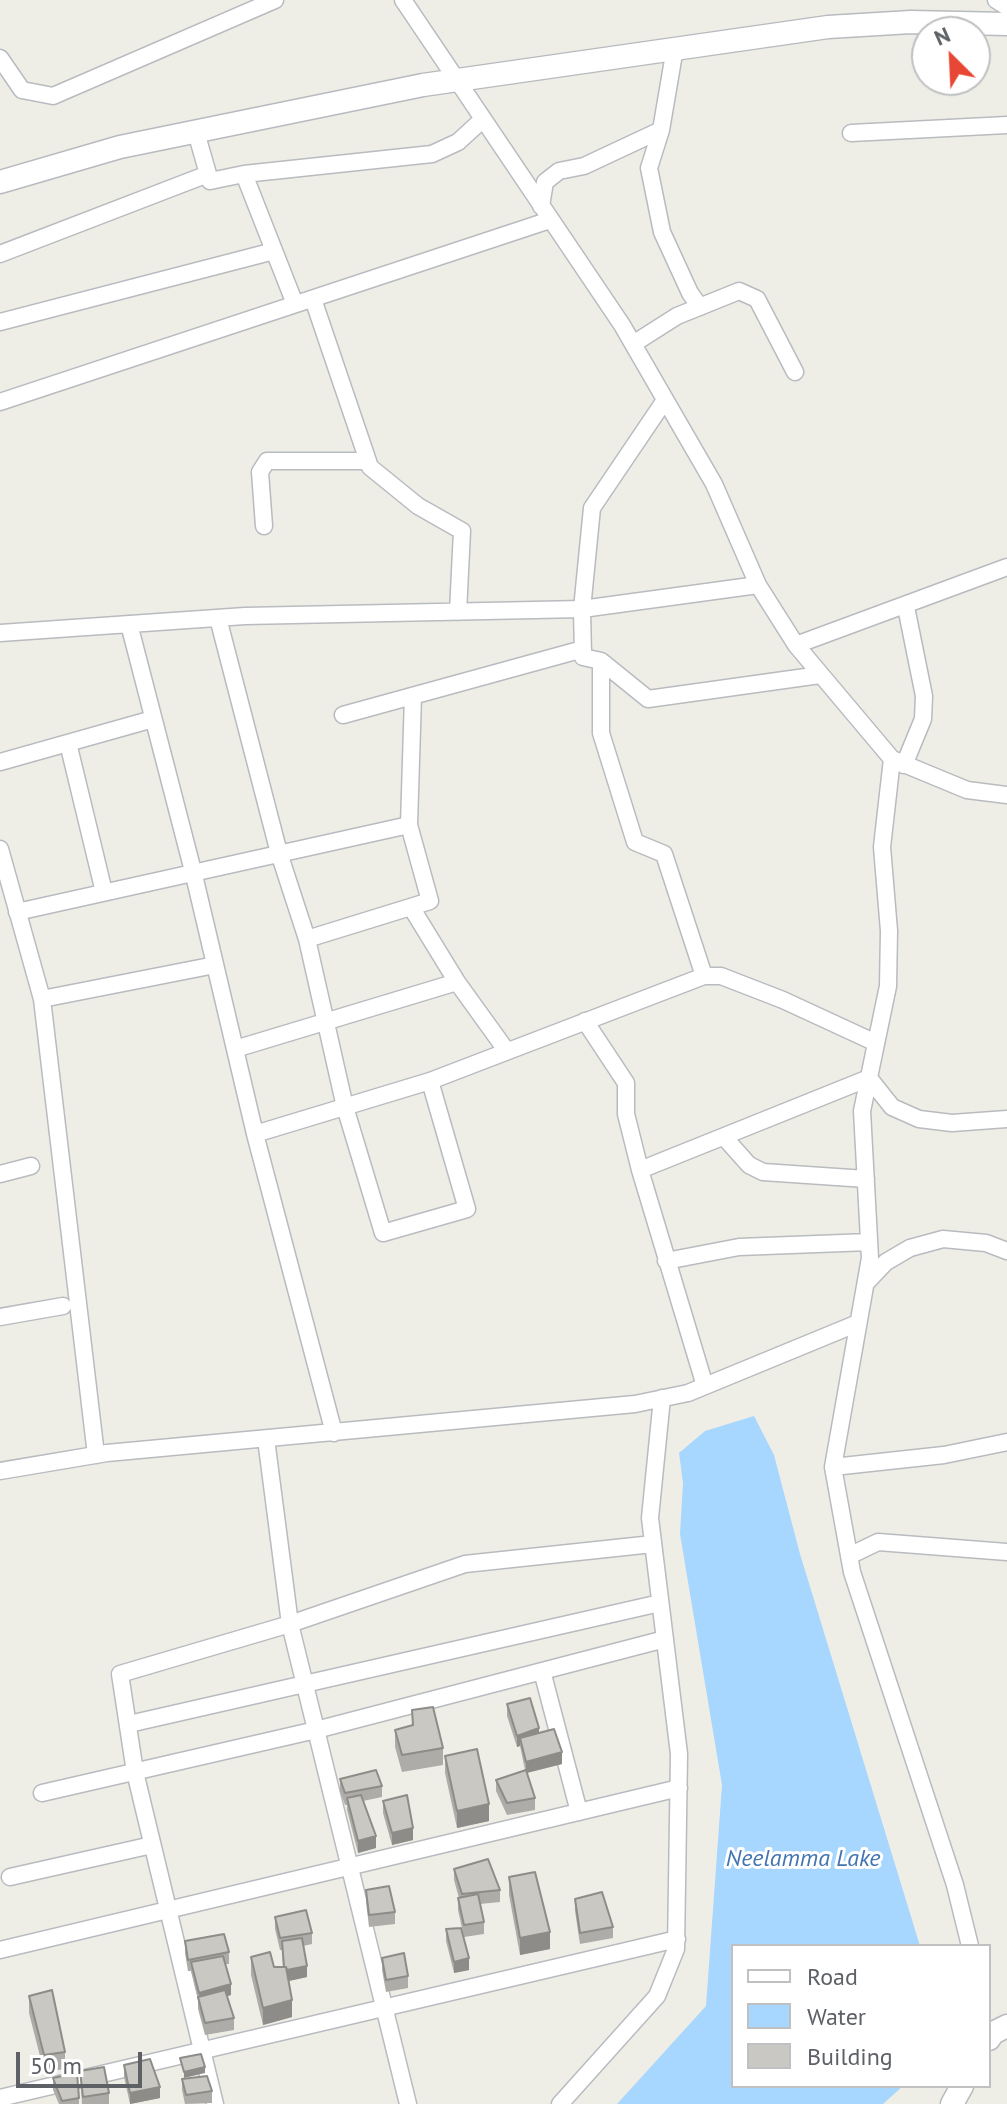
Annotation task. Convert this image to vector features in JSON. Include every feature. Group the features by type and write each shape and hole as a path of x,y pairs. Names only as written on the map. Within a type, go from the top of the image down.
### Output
{"street":[{"path":"0,58 22,90 53,96 275,0"},
{"path":"403,0 633,344 714,484 758,585 796,645 898,762 967,790 1007,795"},
{"path":"996,0 1007,7"},
{"path":"0,182 120,147 455,81 828,27 911,22 1007,24"},
{"path":"675,48 661,130 649,168 662,232 690,293 700,307"},
{"path":"196,132 210,181 244,174 432,154 458,142 482,120"},
{"path":"851,133 1007,125"},
{"path":"545,213 545,182 559,171 584,166 661,130"},
{"path":"0,254 208,174"},
{"path":"244,174 295,304"},
{"path":"0,402 313,299 545,213"},
{"path":"0,322 274,251"},
{"path":"633,344 677,316 739,291 757,299 795,372"},
{"path":"313,299 368,461 418,506 462,531 458,612"},
{"path":"665,400 592,508 582,609 583,657 601,661 648,699 820,675"},
{"path":"264,526 260,472 267,461 368,461"},
{"path":"796,645 906,607 1007,567"},
{"path":"0,633 218,618 582,609 758,585"},
{"path":"906,607 924,696 923,719 898,762 882,847 889,931 888,986 862,1111 869,1242 865,1284 833,1467 849,1556 955,1885 970,1944"},
{"path":"218,618 279,853 307,939 345,1107 383,1233 467,1209 430,1081"},
{"path":"129,624 193,871 255,1134 334,1433"},
{"path":"343,715 583,649"},
{"path":"601,661 601,733 635,842 664,854 704,976"},
{"path":"307,939 430,901 409,825 413,696"},
{"path":"0,762 153,719"},
{"path":"68,743 104,892"},
{"path":"17,912 409,825"},
{"path":"0,849 42,999 96,1455"},
{"path":"411,907 457,982 506,1050"},
{"path":"42,999 215,965"},
{"path":"255,1134 430,1081 704,976 721,976 783,1000 876,1043"},
{"path":"235,1049 457,982"},
{"path":"585,1021 626,1083 626,1114 640,1170 705,1386"},
{"path":"869,1078 892,1107 919,1119 952,1123 1007,1119"},
{"path":"640,1170 869,1078"},
{"path":"724,1137 749,1165 763,1172 866,1179"},
{"path":"0,1174 31,1166"},
{"path":"865,1284 886,1262 910,1248 943,1239 986,1243 1007,1251"},
{"path":"666,1261 739,1247 869,1242"},
{"path":"0,1317 63,1306"},
{"path":"0,1471 96,1455 635,1404 705,1386 858,1323"},
{"path":"560,2104 657,1996 676,1949 679,1754 650,1518 662,1398"},
{"path":"266,1439 290,1624 408,2104"},
{"path":"833,1467 944,1455 1007,1442"},
{"path":"849,1556 878,1542 1007,1552"},
{"path":"215,2104 135,1772 120,1674 290,1624 465,1564 653,1544"},
{"path":"129,1724 660,1603"},
{"path":"42,1793 316,1730 665,1639"},
{"path":"542,1671 579,1812"},
{"path":"0,1950 679,1788"},
{"path":"10,1877 152,1845"},
{"path":"0,2098 677,1939"}],"water":[{"name":"Neelamma Lake","path":"754,1416 774,1455 800,1554 919,1944 731,1944 731,2088 901,2088 883,2104 617,2104 706,2006 722,1785 680,1534 683,1483 679,1453 705,1431"}],"building":[{"path":"530,1698 539,1728 517,1736 507,1704"},
{"path":"433,1707 443,1748 402,1755 395,1730 413,1725 412,1710"},
{"path":"554,1729 562,1752 526,1762 520,1738"},
{"path":"477,1749 489,1804 457,1811 445,1756"},
{"path":"376,1770 382,1786 345,1793 340,1779"},
{"path":"526,1770 535,1798 507,1803 496,1780"},
{"path":"361,1795 376,1836 358,1841 347,1798"},
{"path":"407,1795 413,1828 392,1833 383,1801"},
{"path":"488,1859 500,1890 462,1894 454,1869"},
{"path":"535,1872 550,1932 520,1938 509,1877"},
{"path":"389,1886 395,1912 369,1915 366,1890"},
{"path":"602,1892 613,1927 580,1933 575,1899"},
{"path":"478,1894 484,1922 464,1925 458,1898"},
{"path":"306,1910 312,1933 280,1938 275,1917"},
{"path":"461,1928 469,1958 454,1962 446,1929"},
{"path":"224,1934 229,1952 188,1960 185,1941"},
{"path":"302,1938 307,1966 287,1970 284,1967 282,1941"},
{"path":"270,1952 274,1967 286,1967 292,2000 263,2008 251,1957"},
{"path":"404,1953 408,1976 386,1980 382,1958"},
{"path":"223,1956 231,1984 199,1993 191,1962"},
{"path":"52,1990 65,2052 44,2055 29,1996"},
{"path":"225,1990 234,2018 205,2023 198,1997"},
{"path":"201,2054 205,2067 184,2072 180,2058"},
{"path":"150,2059 160,2087 130,2093 124,2065"},
{"path":"104,2067 109,2093 83,2097 80,2071"},
{"path":"77,2073 79,2098 62,2101 53,2078"},
{"path":"207,2076 212,2091 186,2095 182,2079"}]}
